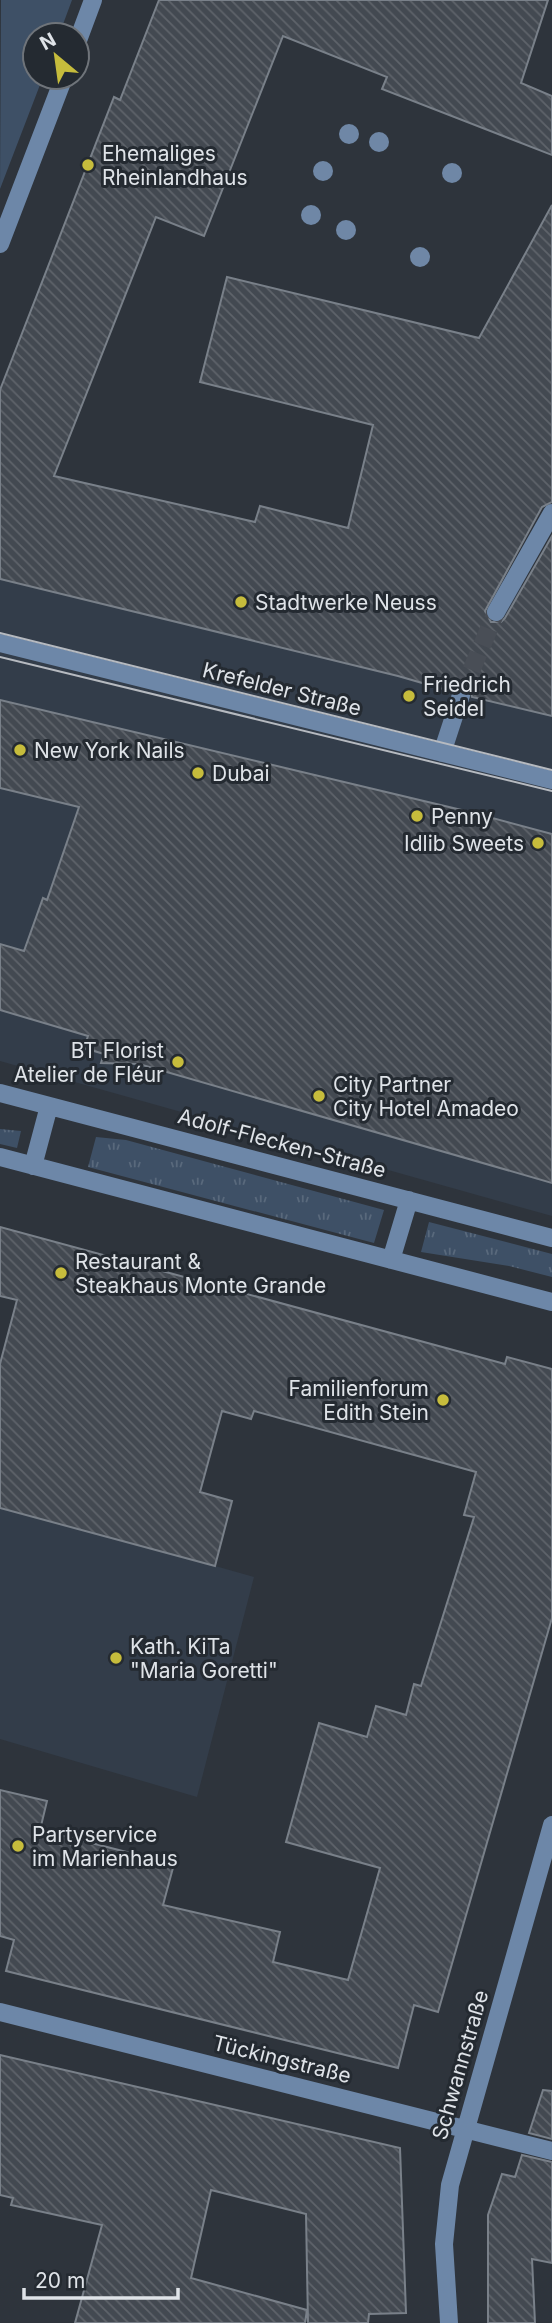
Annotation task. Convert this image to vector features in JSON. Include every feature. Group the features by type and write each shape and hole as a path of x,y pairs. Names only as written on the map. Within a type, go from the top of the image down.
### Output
{"street":[{"path":"85,21 93,0"},
{"path":"0,244 59,91"},
{"path":"496,612 552,513"},
{"name":"Krefelder Straße","path":"0,643 552,780"},
{"path":"442,752 461,695"},
{"name":"Adolf-Flecken-Straße","path":"0,1093 552,1238"},
{"path":"33,1166 49,1106"},
{"path":"0,1157 552,1302"},
{"path":"391,1260 409,1200"},
{"name":"Schwannstraße","path":"449,2323 444,2244 450,2185 552,1825"},
{"name":"Tückingstraße","path":"0,2012 552,2151"}],"shaded area":[{"path":"0,462 552,593 552,1216 0,1061"},
{"name":"Kath. KiTa \"Maria Goretti\"","path":"0,1505 254,1577 197,1797 0,1739"}],"green space":[{"path":"1,0 72,0 64,21 21,21 21,91 38,91 0,189"},
{"path":"0,1129 21,1131 17,1148 0,1144"},
{"path":"96,1137 126,1140 384,1210 374,1243 88,1167"},
{"path":"429,1222 552,1254 552,1277 509,1266 421,1252"}],"building":[{"path":"159,0 548,0 521,83 552,96 552,155 382,89 387,77 283,36 204,236 156,217 54,476 255,522 260,506 348,528 373,425 200,382 227,277 479,338 552,205 552,502 542,507 485,611 491,622 501,622 505,618 552,536 552,716 472,697 470,688 464,684 454,686 450,691 0,579 0,390 114,97 120,100"},
{"path":"0,700 552,834 552,1183 139,1064 101,1063 104,1054 84,1048 88,1036 0,1010 0,944 24,951 43,898 47,900 79,807 0,788"},
{"path":"0,1227 505,1364 507,1357 552,1369 552,1618 438,2012 414,2005 398,2068 6,1971 14,1940 0,1936 0,1790 47,1801 40,1830 174,1864 163,1905 280,1932 273,1962 348,1980 380,1868 286,1842 319,1723 367,1737 376,1706 406,1715 414,1684 421,1686 474,1517 464,1515 476,1472 254,1411 251,1419 222,1411 200,1492 232,1501 215,1566 0,1508 0,1364 17,1300 0,1296"},
{"path":"0,2055 400,2148 406,2313 369,2314 368,2323 308,2323 306,2214 211,2190 191,2278 307,2310 305,2323 75,2323 102,2225 11,2205 13,2198 0,2195"},
{"path":"543,2090 552,2091 552,2139 529,2133"},
{"path":"522,2155 552,2162 552,2263 532,2259 535,2323 488,2323 488,2215 502,2174 515,2177"}],"tunnel":[{"path":"461,695 496,612"}],"tram line":[{"path":"0,633 552,770"},
{"path":"0,657 552,791"}],"place":[{"name":"Ehemaliges Rheinlandhaus","path":"88,165"},
{"name":"Stadtwerke Neuss","path":"241,602"},
{"name":"Friedrich Seidel","path":"409,696"},
{"name":"New York Nails","path":"20,750"},
{"name":"Dubai","path":"198,773"},
{"name":"Penny","path":"417,816"},
{"name":"Idlib Sweets","path":"538,843"},
{"name":"BT Florist Atelier de Fléur","path":"178,1062"},
{"name":"City Partner City Hotel Amadeo","path":"319,1096"},
{"name":"Restaurant & Steakhaus Monte Grande","path":"61,1273"},
{"name":"Familienforum Edith Stein","path":"443,1400"},
{"name":"Kath. KiTa \"Maria Goretti\"","path":"116,1658"},
{"name":"Partyservice im Marienhaus","path":"18,1846"}]}
